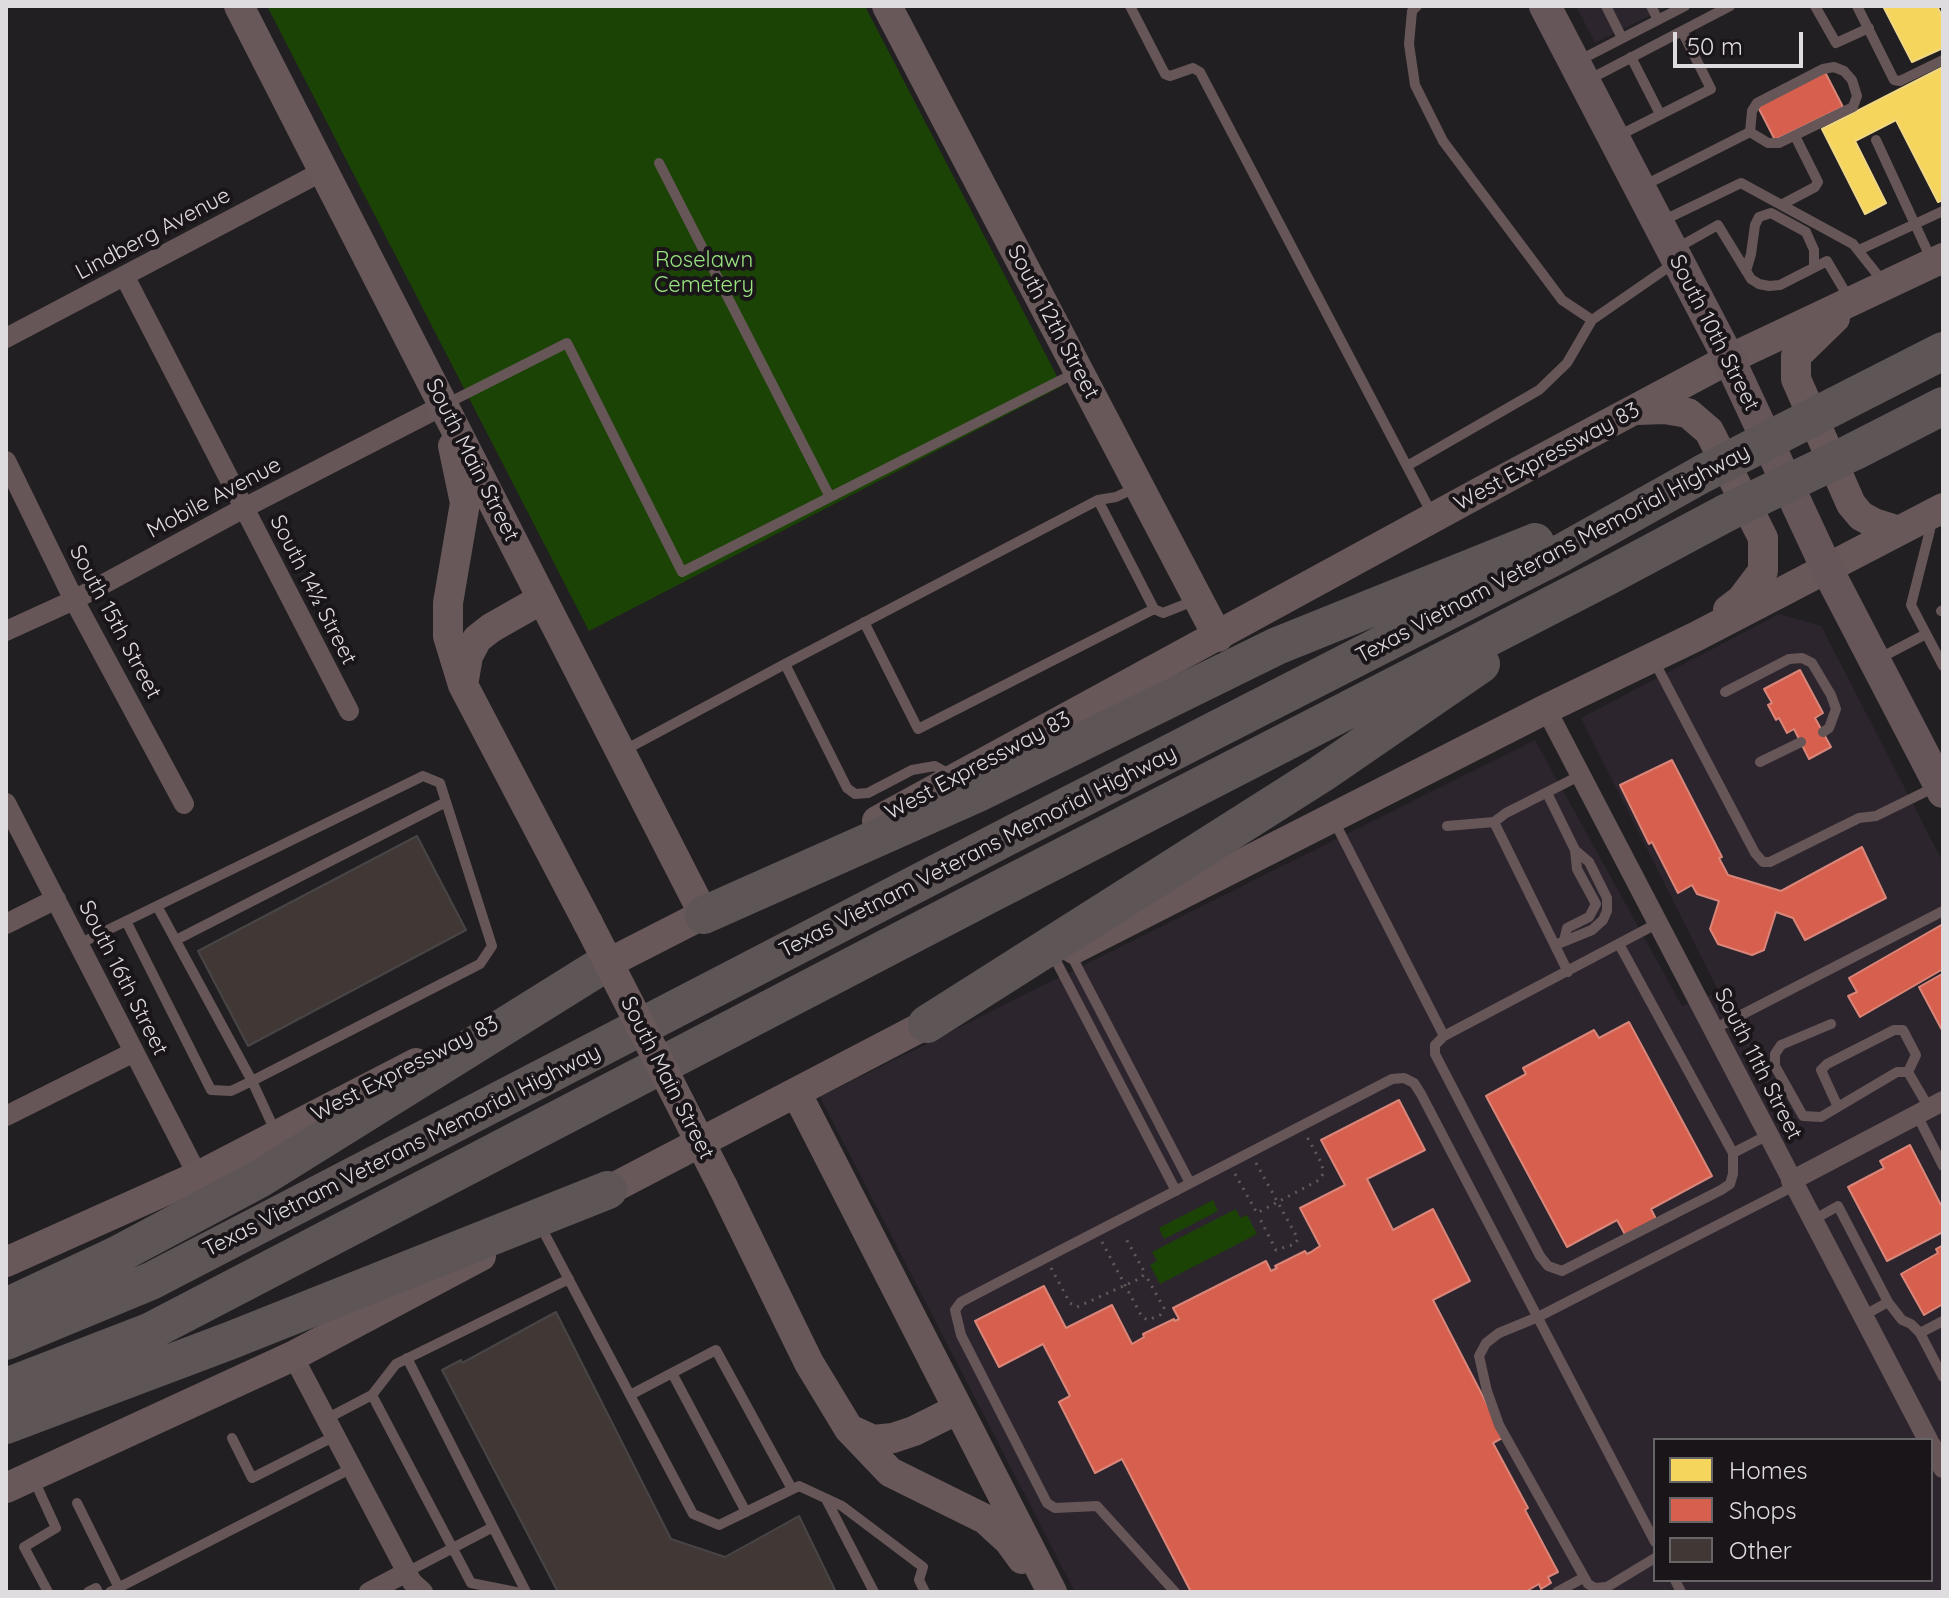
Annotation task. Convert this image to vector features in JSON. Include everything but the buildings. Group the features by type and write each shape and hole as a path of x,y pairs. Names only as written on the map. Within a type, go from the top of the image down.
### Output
{"highway":[{"name":"Texas Vietnam Veterans Memorial Highway","path":"6,1341 165,1274 1563,552 1704,473 1943,351"},
{"name":"Texas Vietnam Veterans Memorial Highway","path":"6,1387 149,1332 1726,513 1943,406"},
{"path":"1855,451 1901,447 1943,426"},
{"path":"704,915 976,794 1277,646 1704,473"},
{"path":"927,1024 1321,774 1608,576"},
{"path":"6,1307 117,1255 261,1178 593,971"},
{"path":"6,1425 229,1341 608,1190"}],"main road":[{"name":"South Main Street","path":"239,6 704,915"},
{"name":"South 12th Street","path":"887,6 1218,637"},
{"name":"South 10th Street","path":"1545,6 1729,359 1827,569 1941,788"},
{"name":"West Expressway 83","path":"6,1262 198,1176 704,915 1729,359 1938,260"},
{"path":"1851,302 1801,350 1794,362 1796,379 1851,504 1861,516 1874,523 1928,524"},
{"name":"South Main Street","path":"444,405 465,503 448,614 448,636 463,685 723,1187 809,1363 849,1429 890,1472 985,1519 1009,1541 1050,1592"},
{"path":"1634,410 1664,409 1688,413 1709,431 1763,538 1763,571 1741,600 1695,637"},
{"path":"19,1482 293,1356 1062,955 1827,569 1928,524"},
{"path":"463,685 468,656 477,639 542,599"},
{"name":"South Main Street","path":"797,1094 1050,1592"},
{"path":"849,1429 873,1440 893,1438 958,1409"}],"street":[{"name":"Lindberg Avenue","path":"6,338 323,171"},
{"name":"South 14½ Street","path":"125,277 349,711"},
{"name":"Mobile Avenue","path":"6,631 74,600 444,405"},
{"name":"South 15th Street","path":"6,461 74,600 184,804"},
{"name":"South 11th Street","path":"1546,709 1927,1438"},
{"name":"South 16th Street","path":"6,803 198,1176"},
{"path":"6,924 56,899"},
{"path":"6,1116 134,1052"},
{"path":"1793,1183 1930,1108"},
{"path":"293,1356 413,1585 369,1592"},
{"path":"1933,1449 1943,1468"}],"lane":[{"path":"1130,6 1165,74 1177,75 1193,68 1200,72 1434,518"},
{"path":"1417,6 1412,11 1409,44 1415,85 1443,141 1562,300 1592,320"},
{"path":"1606,6 1622,38"},
{"path":"1651,6 1658,20"},
{"path":"1579,72 1622,38 1687,6 1697,22"},
{"path":"1579,72 1631,57 1730,6"},
{"path":"1815,6 1836,43 1869,28"},
{"path":"1857,6 1897,81 1943,60"},
{"path":"1643,27 1653,46"},
{"path":"1614,138 1711,89 1682,31"},
{"path":"1631,57 1660,114"},
{"path":"1834,67 1844,71 1854,85 1857,96 1855,104 1795,136 1774,143 1750,132 1754,106 1823,69 1834,67"},
{"path":"1640,188 1750,132"},
{"path":"1781,205 1815,187 1818,182 1795,136"},
{"path":"1876,140 1915,224 1938,260"},
{"path":"659,163 830,497"},
{"path":"1407,466 1539,390 1567,363 1592,320 1670,245 1741,183 1859,250 1886,285"},
{"path":"1859,250 1943,211"},
{"path":"1746,271 1755,225 1759,217 1771,213 1806,232 1814,250 1814,267"},
{"path":"1670,245 1718,225 1751,279 1769,286 1780,285 1827,261 1851,302"},
{"path":"444,405 567,343 682,572 1079,371"},
{"path":"621,752 1098,500 1116,497 1139,486"},
{"path":"1098,500 1154,609 1163,613 1198,599"},
{"path":"1928,524 1923,572 1916,599 1922,622 1943,666"},
{"path":"864,622 918,729 1154,609"},
{"path":"1875,661 1930,639"},
{"path":"1652,657 1755,853 1763,862 1770,862 1859,818 1876,816 1941,788"},
{"path":"1725,692 1789,659 1802,658 1812,663 1836,709 1829,728 1823,732"},
{"path":"785,664 847,788 855,794 868,793 912,770 935,766 944,771 950,781"},
{"path":"1760,762 1801,742"},
{"path":"1447,826 1494,822 1581,775"},
{"path":"79,944 126,921 157,906 423,776 440,783 492,946 480,964 252,1081 231,1091 211,1090 126,921"},
{"path":"1547,793 1575,850 1589,862 1607,898 1603,920 1592,930 1560,944"},
{"path":"176,940 446,802"},
{"path":"1332,818 1444,1036"},
{"path":"1494,822 1560,944 1568,972"},
{"path":"157,906 252,1081 277,1135"},
{"path":"1714,1029 1939,917"},
{"path":"1619,944 1733,1153 1733,1174 1730,1184 1721,1190 1562,1271 1548,1266 1540,1256 1435,1054 1435,1045 1444,1036 1658,923"},
{"path":"1062,955 1190,1183"},
{"path":"1062,955 1176,1191"},
{"path":"1831,1024 1781,1045 1775,1054 1775,1066 1803,1116 1821,1117 1897,1072 1908,1072"},
{"path":"1837,1105 1821,1070 1894,1030 1903,1030 1916,1055 1908,1072"},
{"path":"1908,1072 1930,1108 1943,1166"},
{"path":"1175,1592 1097,1506 1055,1508 1047,1503 961,1335 955,1310 961,1302 1392,1079 1404,1078 1414,1083 1653,1538"},
{"path":"1733,1153 1768,1135"},
{"path":"1653,1559 1607,1587 1595,1588 1583,1578 1499,1425 1479,1356 1486,1343 1499,1333 1538,1317 1793,1183"},
{"path":"1812,1220 1838,1206 1888,1302 1902,1320 1920,1333 1943,1377"},
{"path":"540,1225 693,1514 719,1525 799,1486 842,1506 923,1567 919,1580 925,1592"},
{"path":"232,1438 252,1478 330,1428 372,1395 396,1364 569,1279"},
{"path":"1863,1316 1888,1302"},
{"path":"1920,1333 1943,1321"},
{"path":"632,1394 716,1350 792,1489"},
{"path":"407,1358 526,1592"},
{"path":"672,1373 746,1512"},
{"path":"372,1395 471,1583 516,1592"},
{"path":"77,1503 116,1591 352,1468"},
{"path":"19,1482 56,1528 24,1547 48,1592"},
{"path":"826,1499 874,1592"},
{"path":"413,1585 453,1548 493,1527"},
{"path":"1557,1592 1583,1578"},
{"path":"88,1592 96,1588 98,1592"}],"path":[{"path":"1257,1213 1319,1180 1323,1174 1322,1164 1301,1127"},
{"path":"1230,1163 1276,1250 1295,1244 1298,1239 1250,1152"},
{"path":"1097,1232 1142,1317 1148,1320 1160,1315 1164,1308 1117,1221"},
{"path":"1045,1258 1070,1303 1077,1307 1141,1278 1145,1273"}],"shaded area":[{"path":"1576,6 1669,6 1595,43"},
{"path":"1779,614 1821,626 1943,862 1943,1592 1075,1592 820,1097 1535,740 1682,1006 1719,992 1581,718"}],"green space":[{"name":"Roselawn Cemetery","path":"267,6 865,6 1062,386 589,631"},
{"path":"1213,1200 1218,1211 1164,1239 1159,1228"},
{"path":"1236,1209 1240,1218 1247,1215 1257,1234 1160,1284 1150,1265 1157,1261 1152,1252"}]}
